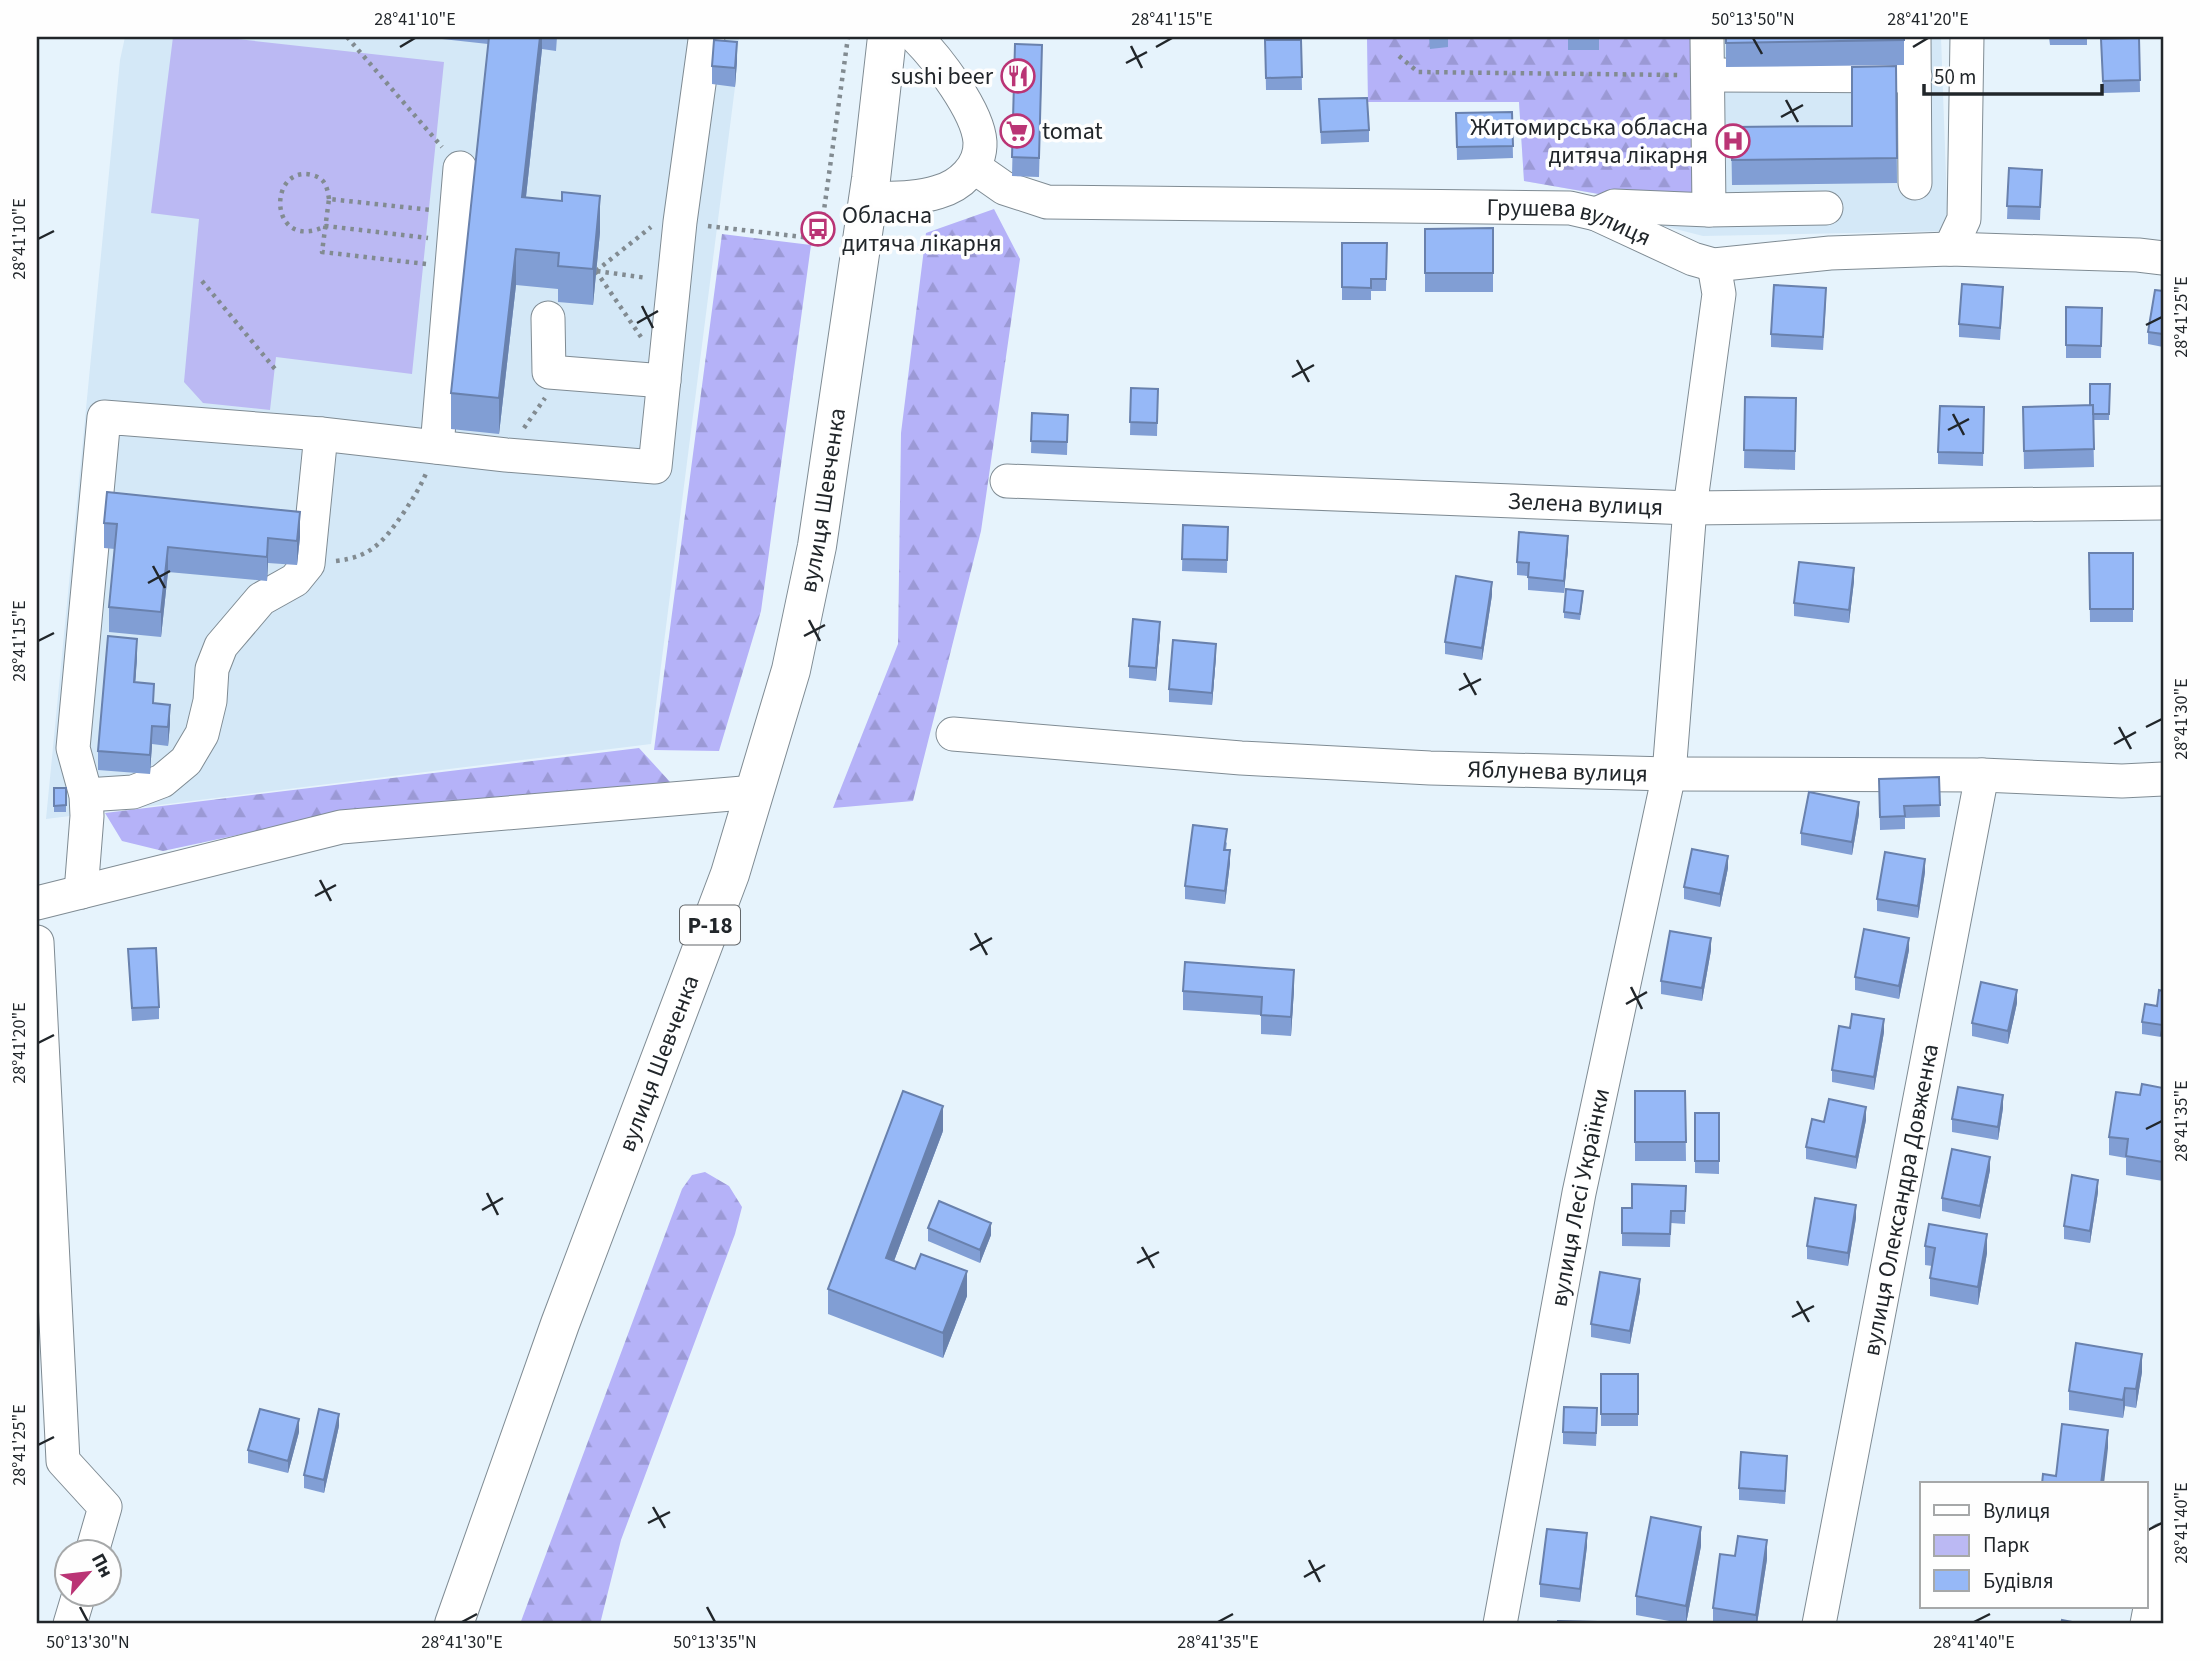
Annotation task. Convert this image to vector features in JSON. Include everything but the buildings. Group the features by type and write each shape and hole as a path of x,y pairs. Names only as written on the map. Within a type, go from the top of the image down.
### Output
{"main road":[{"name":"Р-18","path":"868,199 887,37"},
{"name":"вулиця Шевченка","path":"454,1624 560,1324 730,874 791,670 817,546 868,199"}],"street":[{"path":"81,892 86,795 73,748 104,417 321,434 506,455 654,467 674,282 705,40 708,37"},
{"path":"868,199 918,197 940,192 962,181 974,167 980,142 970,110 932,54 916,37"},
{"path":"1707,37 1709,210"},
{"path":"1914,37 1915,183"},
{"path":"1950,249 1964,219 1967,37"},
{"path":"1708,75 1915,76"},
{"name":"Грушева вулиця","path":"974,167 1004,188 1047,202 1570,208 1596,214 1693,259 1714,265 1830,253 1950,249 2163,258"},
{"path":"437,447 460,168"},
{"path":"1596,214 1614,205 1709,210 1826,208"},
{"name":"вулиця Лесі Українки","path":"1500,1624 1579,1193 1669,774 1690,508 1719,294 1714,265"},
{"path":"548,318 549,372 665,377"},
{"path":"86,795 133,792 162,780 186,761 202,734 211,701 212,669 221,646 261,599 295,580 308,564 321,434"},
{"name":"Зелена вулиця","path":"1007,481 1690,508 2163,503"},
{"name":"Яблунева вулиця","path":"953,734 1241,758 1430,768 1669,774 1982,775 2122,781 2163,779"},
{"name":"вулиця Олександра Довженка","path":"1819,1624 1982,775"},
{"path":"37,902 341,827 755,792"},
{"path":"37,942 63,1461 105,1507 96,1538"},
{"path":"2147,1624 2163,1540"}],"path":[{"path":"346,37 460,168"},
{"path":"703,225 820,239 848,37"},
{"path":"1399,56 1418,72 1708,75"},
{"path":"454,241 323,252 326,226 329,199 327,186 320,176 305,173 289,180 279,195 282,214 290,227 302,232 326,226 454,241"},
{"path":"329,199 454,241"},
{"path":"596,271 660,220"},
{"path":"596,271 674,282"},
{"path":"596,271 665,377"},
{"path":"202,281 275,369"},
{"path":"506,455 562,373"},
{"path":"308,564 355,558 376,547 389,534 418,494 437,447"}],"shaded area":[{"path":"125,37 739,37 735,87 651,744 46,819 120,60"},
{"name":"Житомирська обласна дитяча лікарня","path":"1367,37 1941,37 1948,231 1703,236 1613,213 1616,197 1524,181 1519,102 1368,102"}],"green space":[{"path":"173,37 219,37 444,62 412,374 276,357 270,410 203,403 184,382 199,219 151,213"},
{"path":"1367,37 1691,37 1694,195 1616,197 1524,181 1519,102 1368,102"},
{"path":"994,209 1020,259 981,531 913,801 833,808 898,644 901,433 926,233"},
{"path":"722,234 811,245 761,611 719,751 654,750"},
{"path":"639,748 671,783 349,811 163,851 122,841 105,813"},
{"path":"705,1172 729,1186 742,1207 735,1234 621,1540 600,1624 520,1624 682,1189 692,1175"}],"place":[{"name":"sushi beer","path":"1018,76"},
{"name":"tomat","path":"1017,131"},
{"name":"Житомирська обласна дитяча лікарня","path":"1733,141"},
{"name":"Обласна дитяча лікарня","path":"818,229"}]}
